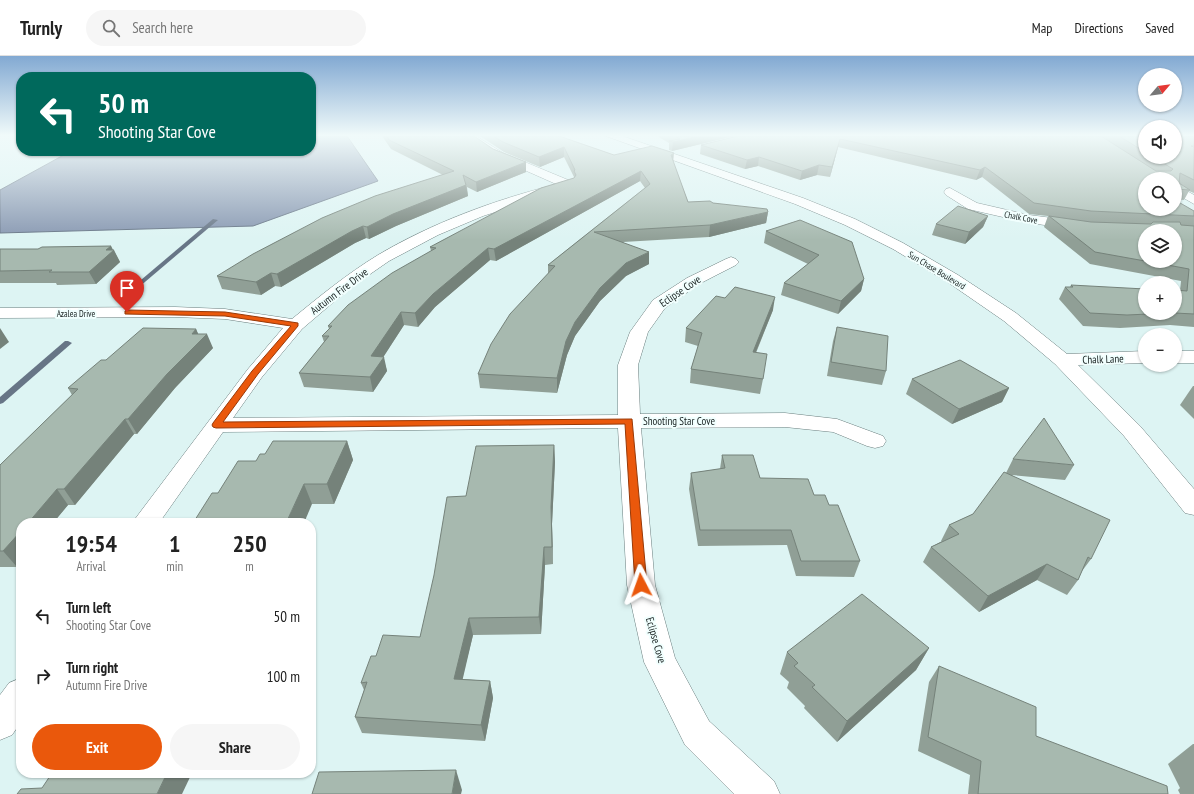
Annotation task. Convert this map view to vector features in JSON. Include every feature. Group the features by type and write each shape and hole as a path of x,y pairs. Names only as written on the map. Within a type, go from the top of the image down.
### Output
{"street":[{"name":"Autumn Fire Drive","path":"149,518 255,373 296,325 350,281 384,258 433,232 484,210 568,185 535,170"},
{"name":"Sun Chase Boulevard","path":"709,170 799,201 850,222 898,246 952,278 1010,317 1062,360 1132,431 1194,506"},
{"name":"Chalk Cove","path":"950,192 973,206 1029,219 1086,227"},
{"path":"1182,192 1194,200"},
{"name":"Eclipse Cove","path":"731,262 693,281 659,304 639,332 628,365 629,421 641,585 660,662 697,734 761,794"},
{"name":"Azalea Drive","path":"0,313 175,312 225,314 296,325"},
{"name":"Chalk Lane","path":"1062,360 1138,357"},
{"path":"1182,357 1194,357"},
{"name":"Shooting Star Cove","path":"216,425 785,420 837,426 876,441"},
{"path":"0,723 16,701"}],"water":[{"path":"36,170 371,170 378,181 253,226 0,233 0,190"}],"building":[{"path":"453,170 505,170 476,182 463,175 466,185 393,214 367,227 363,226 352,231 277,274 271,273 256,282 217,276 253,254 322,218 375,196 454,171"},
{"path":"677,170 688,202 710,201 713,203 767,209 768,212 710,225 594,232 649,252 626,263 600,288 575,322 566,341 557,378 478,374 491,344 510,314 555,266 548,265 650,184 641,171 494,249 488,248 433,294 415,313 401,312 371,356 384,357 370,377 299,373 329,336 322,336 332,326 328,326 348,305 392,273 436,248 430,247 541,188 574,178 576,175 574,171"},
{"path":"990,170 1194,170 1194,180 1182,174 1182,172 1138,172 1138,213 1091,211 1034,203"},
{"path":"1182,185 1190,190 1182,189"},
{"path":"1182,204 1194,211 1194,216 1182,215"},
{"path":"958,206 988,216 969,232 936,224"},
{"path":"1049,216 1091,222 1151,224 1138,224 1138,260 1095,252"},
{"path":"800,220 852,242 864,279 841,301 784,283 819,255 766,231"},
{"path":"1153,222 1180,222 1181,224 1151,224"},
{"path":"1182,225 1194,226 1194,314 1182,313 1182,291 1187,291 1189,269 1182,268"},
{"path":"111,246 106,250 114,250 89,272 49,272 52,270 0,271 0,249"},
{"path":"1071,285 1138,289 1138,314 1090,313 1065,287 1073,287"},
{"path":"735,287 775,297 753,352 767,354 763,379 691,369 702,333 686,328 716,296 725,298"},
{"path":"837,327 888,336 886,371 831,362"},
{"path":"143,328 196,329 192,334 207,334 167,374 128,419 125,419 64,489 57,489 32,518 16,518 16,537 3,551 0,551 0,465 78,389 68,388 101,360 106,360"},
{"path":"960,360 1009,388 959,409 912,379"},
{"path":"1044,418 1074,465 1013,459"},
{"path":"273,441 347,441 327,484 304,484 288,518 196,518 212,493 218,493 238,461 256,461 260,454 265,454"},
{"path":"554,445 551,507 552,547 544,547 539,617 469,618 454,679 490,681 481,725 355,717 367,682 361,683 371,656 376,656 383,635 420,637 434,575 447,497 466,496 476,446"},
{"path":"722,455 753,455 760,478 808,479 814,495 825,495 829,505 838,505 860,561 801,561 791,530 700,530 691,473 725,468"},
{"path":"1004,472 1110,520 1091,559 1088,557 1078,580 1047,564 988,596 931,547 959,534 949,525 973,514"},
{"path":"862,594 929,648 847,721 812,687 815,685 794,666 798,663 787,652"},
{"path":"939,666 1036,707 1036,736 1167,786 1168,794 978,794 981,761 928,737"},
{"path":"456,770 452,794 312,794 319,772"},
{"path":"49,778 165,778 157,794 17,794 21,789 42,788"}],"waterway":[{"path":"130,292 215,220"},
{"path":"0,401 68,343"}],"route":[{"path":"127,312 225,314 296,325 255,373 216,425 629,421 641,585"}]}
